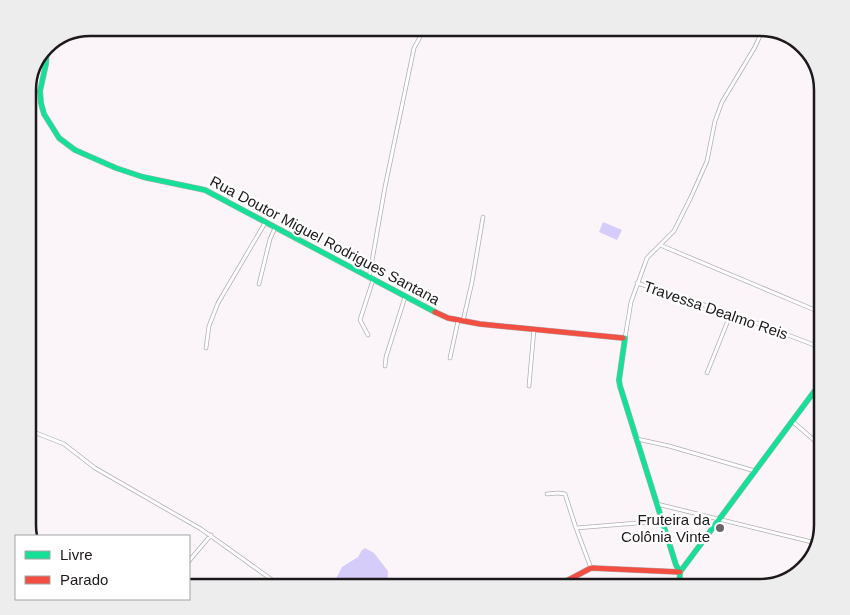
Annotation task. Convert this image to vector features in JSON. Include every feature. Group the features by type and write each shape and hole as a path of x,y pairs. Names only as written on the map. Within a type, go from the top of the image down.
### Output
{"street":[{"path":"368,335 360,320 371,279 385,187 412,56 420,36"},
{"path":"680,579 680,572 662,522 618,380 631,302 637,282 647,258 674,231 707,161 715,121 722,102 760,36"},
{"name":"Rua Doutor Miguel Rodrigues Santana","path":"46,59 40,91 44,114 59,138 76,150 116,168 144,177 205,190 432,311 460,321 625,338"},
{"path":"450,358 472,282 483,217"},
{"path":"206,348 209,326 218,303 265,223"},
{"path":"259,284 270,239 275,228"},
{"path":"659,245 814,310"},
{"name":"Travessa Dealmo Reis","path":"637,282 814,345"},
{"path":"384,366 405,296"},
{"path":"707,373 731,314"},
{"path":"529,386 534,330"},
{"path":"680,572 721,520 814,392"},
{"path":"792,421 814,441"},
{"path":"36,433 64,444 95,468 211,535 270,579"},
{"path":"636,439 669,446 756,471"},
{"path":"547,494 565,494 591,568"},
{"path":"656,503 811,542"},
{"path":"576,528 662,522"},
{"path":"190,560 211,535"},
{"path":"571,579 591,568 680,572"}],"shaded area":[{"path":"603,222 622,230 617,240 599,232"},
{"path":"365,548 374,553 388,571 388,579 336,579 342,567 358,557"}],"traffic: fast":[{"path":"46,59 40,91 44,114 59,138 75,150 116,168 143,177 205,190 435,312"},
{"path":"623,338 625,338 619,380 620,386 676,565 680,572 680,579"},
{"path":"680,572 814,392"}],"traffic: jam":[{"path":"435,312 448,318 480,324 623,338"},
{"path":"570,579 591,568 680,572"}],"place":[{"name":"Fruteira da Colônia Vinte","path":"720,528"}]}
